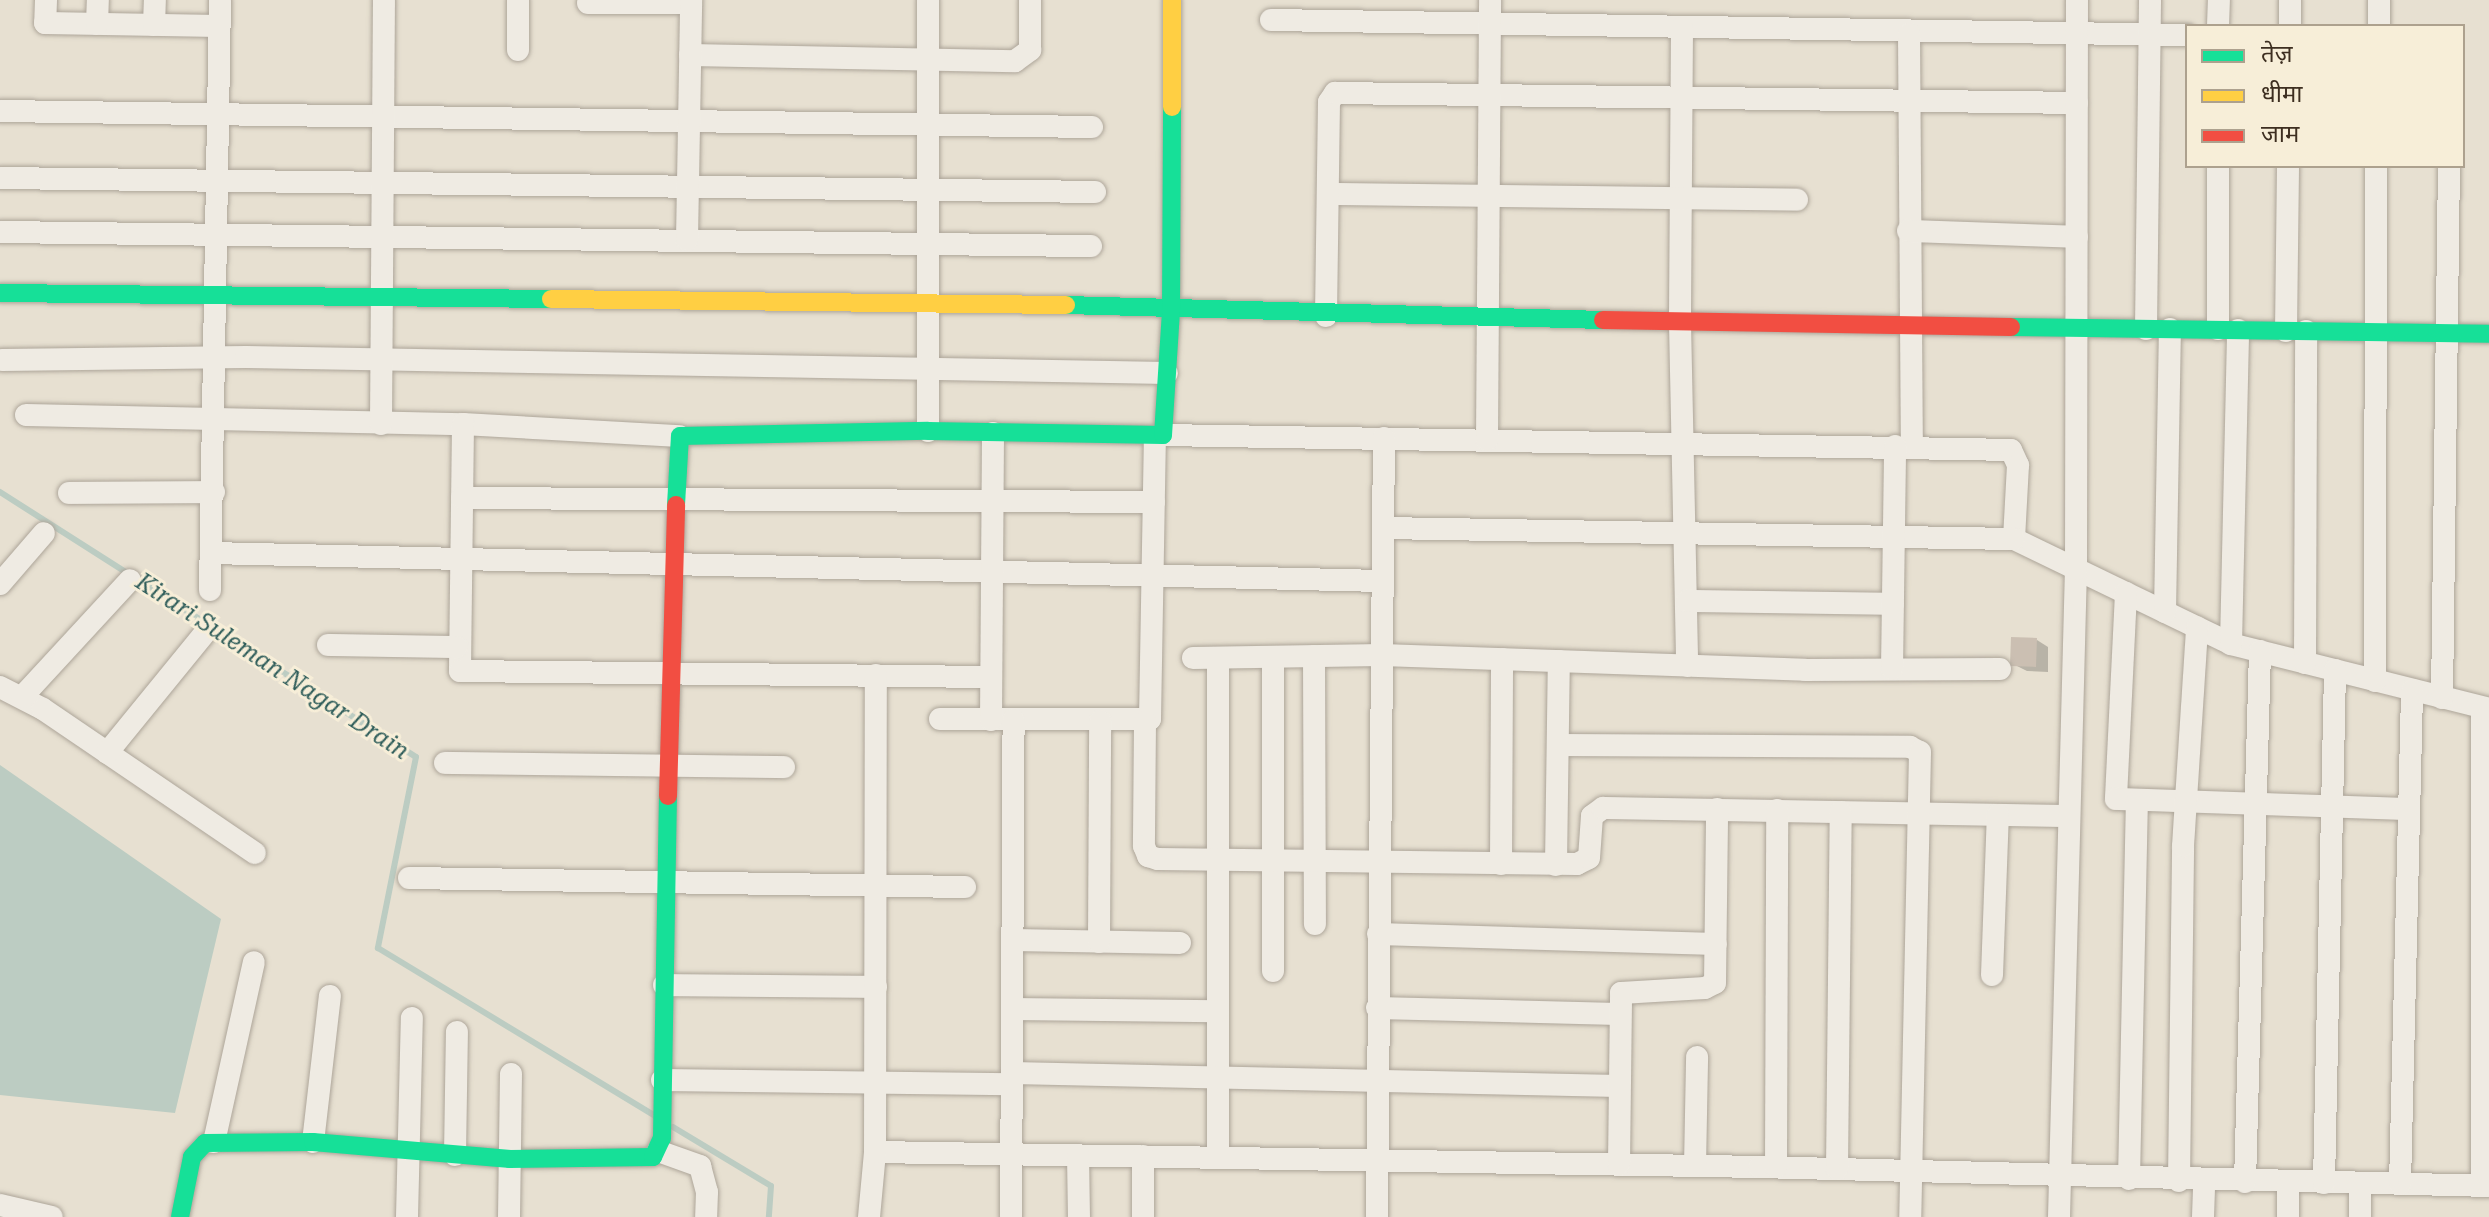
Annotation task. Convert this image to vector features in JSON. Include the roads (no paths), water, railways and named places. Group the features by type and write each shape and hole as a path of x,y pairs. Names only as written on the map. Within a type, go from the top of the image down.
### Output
{"street":[{"path":"46,0 45,23 219,26"},
{"path":"97,24 98,0"},
{"path":"154,25 155,0"},
{"path":"210,590 216,421 220,0"},
{"path":"381,424 384,0"},
{"path":"518,0 518,50"},
{"path":"928,0 928,431"},
{"path":"690,55 1025,57 1030,0"},
{"path":"1172,0 1171,312 1154,502 1152,713 1145,722 1148,856 1556,865 1586,862 1592,816 1603,808 2067,816"},
{"path":"1487,440 1490,0"},
{"path":"2059,1217 2067,816 2076,569 2077,0"},
{"path":"2146,329 2150,0"},
{"path":"2218,24 2219,0"},
{"path":"2290,0 2290,24"},
{"path":"2379,0 2379,24"},
{"path":"588,3 691,2 687,240"},
{"path":"1271,20 1909,34 2185,35"},
{"path":"1682,28 1680,323 1686,443 1687,666"},
{"path":"1892,669 1894,537 1903,446 1908,326 1909,34"},
{"path":"1326,316 1329,102 1335,93 2077,103"},
{"path":"0,111 1092,127"},
{"path":"2218,168 2228,330 2231,644"},
{"path":"2288,168 2305,663"},
{"path":"2375,681 2373,332 2376,168"},
{"path":"2442,698 2449,168"},
{"path":"0,178 1095,192"},
{"path":"1328,194 1489,194 1681,201 1797,200"},
{"path":"1908,231 2077,237"},
{"path":"0,232 1091,246"},
{"path":"0,293 928,302 1326,316 2489,334"},
{"path":"2165,612 2170,329"},
{"path":"2,360 381,359 1167,373"},
{"path":"26,415 463,424 659,431 680,436 928,431 1903,446 2017,455 2014,539"},
{"path":"463,424 457,647 460,671 990,677"},
{"path":"991,720 993,433"},
{"path":"180,1217 192,1157 205,1143 313,1142 510,1159 641,1160 660,1144 672,563 680,436"},
{"path":"1377,1217 1375,1159 1384,438"},
{"path":"69,493 214,492"},
{"path":"462,498 1154,502"},
{"path":"875,1152 1776,1167 2179,1181 2485,1186 2485,709 2231,644 2014,539 1383,528"},
{"path":"0,584 44,533"},
{"path":"211,553 1383,581"},
{"path":"22,697 130,580"},
{"path":"2126,593 2114,790 2116,799 2409,809"},
{"path":"1687,601 1893,604"},
{"path":"2179,1181 2185,802 2197,627"},
{"path":"107,753 204,634"},
{"path":"328,645 457,647"},
{"path":"2245,1182 2260,651"},
{"path":"1193,658 1382,655 1687,666 2000,669"},
{"path":"1314,656 1315,924"},
{"path":"1273,657 1273,971"},
{"path":"1218,658 1218,1157"},
{"path":"1501,864 1502,659"},
{"path":"1556,865 1559,661"},
{"path":"2324,1183 2335,670"},
{"path":"869,1217 875,1152 876,675"},
{"path":"0,687 22,697 255,853"},
{"path":"2400,1184 2412,690"},
{"path":"940,719 1145,722"},
{"path":"1011,1217 1014,720"},
{"path":"1099,942 1100,721"},
{"path":"1558,745 1910,747 1920,752 1910,1217"},
{"path":"445,763 784,767"},
{"path":"2129,1179 2137,801"},
{"path":"1619,1164 1618,999 1626,990 1710,987 1716,979 1717,809"},
{"path":"1776,1167 1777,810"},
{"path":"1837,1169 1841,812"},
{"path":"1992,975 1998,815"},
{"path":"409,878 965,887"},
{"path":"1378,934 1716,944"},
{"path":"1013,940 1180,943"},
{"path":"214,1142 254,962"},
{"path":"664,985 876,987"},
{"path":"313,1142 330,996"},
{"path":"1377,1008 1618,1014"},
{"path":"1012,1009 1218,1011"},
{"path":"407,1217 412,1018"},
{"path":"455,1155 457,1032"},
{"path":"1695,1166 1697,1057"},
{"path":"509,1217 511,1074"},
{"path":"662,1088 1012,1078 1218,1076 1619,1086"},
{"path":"660,1144 700,1166 707,1192 706,1217"},
{"path":"1078,1155 1079,1217"},
{"path":"1143,1156 1143,1217"},
{"path":"2203,1217 2204,1181"},
{"path":"2288,1183 2288,1217"},
{"path":"2360,1184 2360,1217"},
{"path":"0,1205 52,1217"}],"waterway":[{"name":"Kirari Suleman Nagar Drain","path":"0,492 416,757 378,948 654,1115"},
{"name":"Kirari Suleman Nagar Drain","path":"673,1127 771,1186 769,1217"}]}
